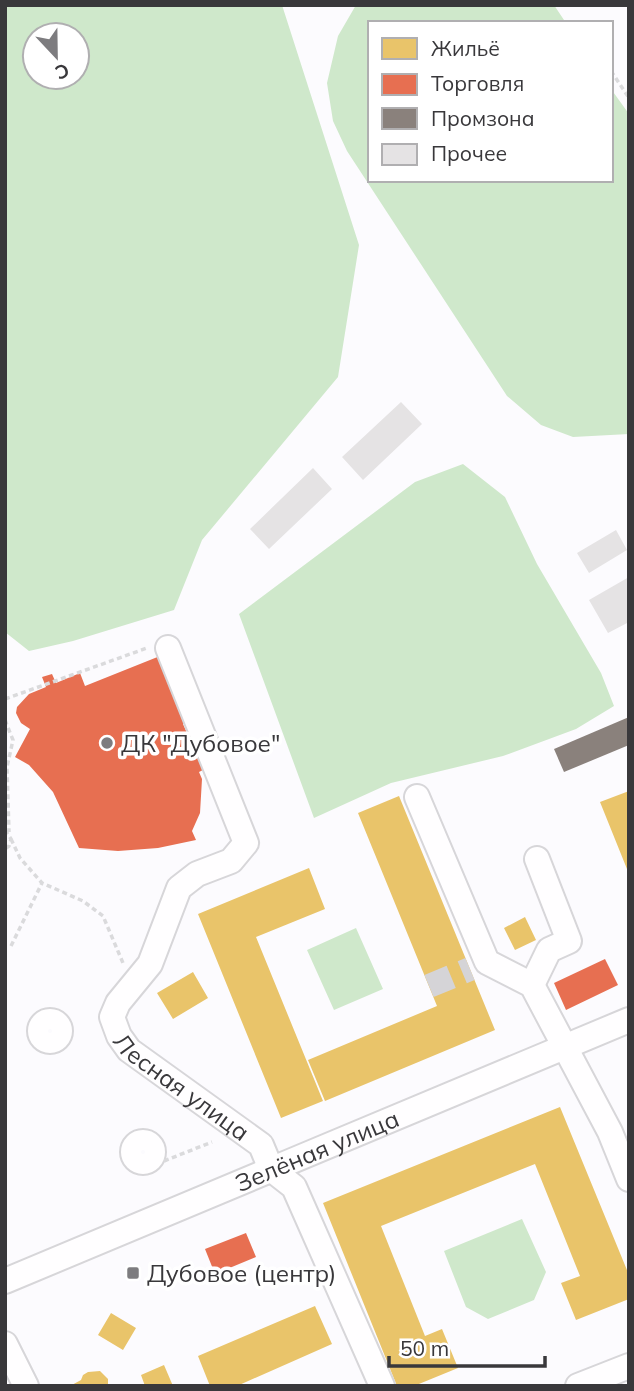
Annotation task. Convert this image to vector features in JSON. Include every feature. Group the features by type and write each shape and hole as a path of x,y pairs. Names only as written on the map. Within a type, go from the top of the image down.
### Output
{"street":[{"name":"Лесная улица","path":"168,648 246,843 231,861 198,874 178,888 150,964 118,1003 112,1017 119,1036 129,1050 261,1145 271,1169 294,1187 383,1386"},
{"path":"417,797 486,962 532,985 610,1132 629,1179"},
{"path":"532,985 550,950 569,941 537,859"},
{"name":"Зелёная улица","path":"5,1281 629,1020"},
{"path":"5,1344 26,1386"},
{"path":"578,1386 629,1366"}],"path":[{"path":"613,74 629,97"},
{"path":"5,699 157,644 168,648"},
{"path":"5,720 13,740 6,767 7,831 20,858 42,883 83,901 103,916 123,962"},
{"path":"5,849 11,839"},
{"path":"11,946 42,883"},
{"path":"164,1161 212,1142"}],"green space":[{"path":"5,5 282,5 359,245 338,377 202,540 174,610 73,641 29,651 5,632"},
{"path":"356,5 554,5 565,21 368,21 368,182 613,182 613,92 629,114 629,434 573,437 541,425 507,396 347,151 333,121 327,83 338,36"},
{"path":"463,464 505,497 537,564 601,673 614,706 576,729 503,756 391,783 314,818 239,614 415,482"},
{"path":"356,928 383,989 334,1010 307,950"},
{"path":"522,1219 546,1272 534,1300 488,1319 466,1307 444,1251"}],"building: Жильё":[{"path":"629,791 629,874 600,802"},
{"path":"399,796 495,1030 325,1101 308,1060 437,1006 358,813"},
{"path":"309,868 325,909 256,937 323,1101 281,1118 198,914"},
{"path":"525,917 536,940 515,950 504,928"},
{"path":"193,972 208,998 173,1019 157,993"},
{"path":"560,1107 629,1275 629,1299 576,1320 561,1283 580,1276 535,1164 381,1226 425,1336 442,1329 458,1368 414,1386 397,1386 323,1203"},
{"path":"315,1306 332,1344 237,1386 210,1386 198,1356"},
{"path":"111,1313 136,1328 123,1350 98,1335"},
{"path":"164,1365 173,1386 145,1386 141,1375"},
{"path":"100,1371 108,1379 108,1386 70,1386 88,1372"}],"building: Торговля":[{"name":"ДК \"Дубовое\"","path":"160,656 186,722 183,724 203,770 199,772 202,779 200,813 192,831 196,840 158,848 118,851 79,848 53,792 29,765 15,757 30,729 21,723 16,713 17,707 29,694 46,687 42,677 52,674 56,683 80,673 85,686"},
{"path":"605,959 618,985 566,1010 554,983"},
{"path":"246,1233 256,1257 215,1274 205,1249"}],"building: Промзона":[{"path":"629,717 629,745 564,772 554,749"}],"building: Прочее":[{"path":"401,402 422,424 363,480 342,457"},
{"path":"313,468 332,489 269,549 250,529"},
{"path":"616,530 627,550 589,573 577,553"},
{"path":"629,577 629,622 608,633 589,600"}],"tunnel":[{"path":"429,986 470,969"}],"place":[{"name":"ДК \"Дубовое\"","path":"107,743"},
{"name":"Дубовое (центр)","path":"133,1273"}]}
